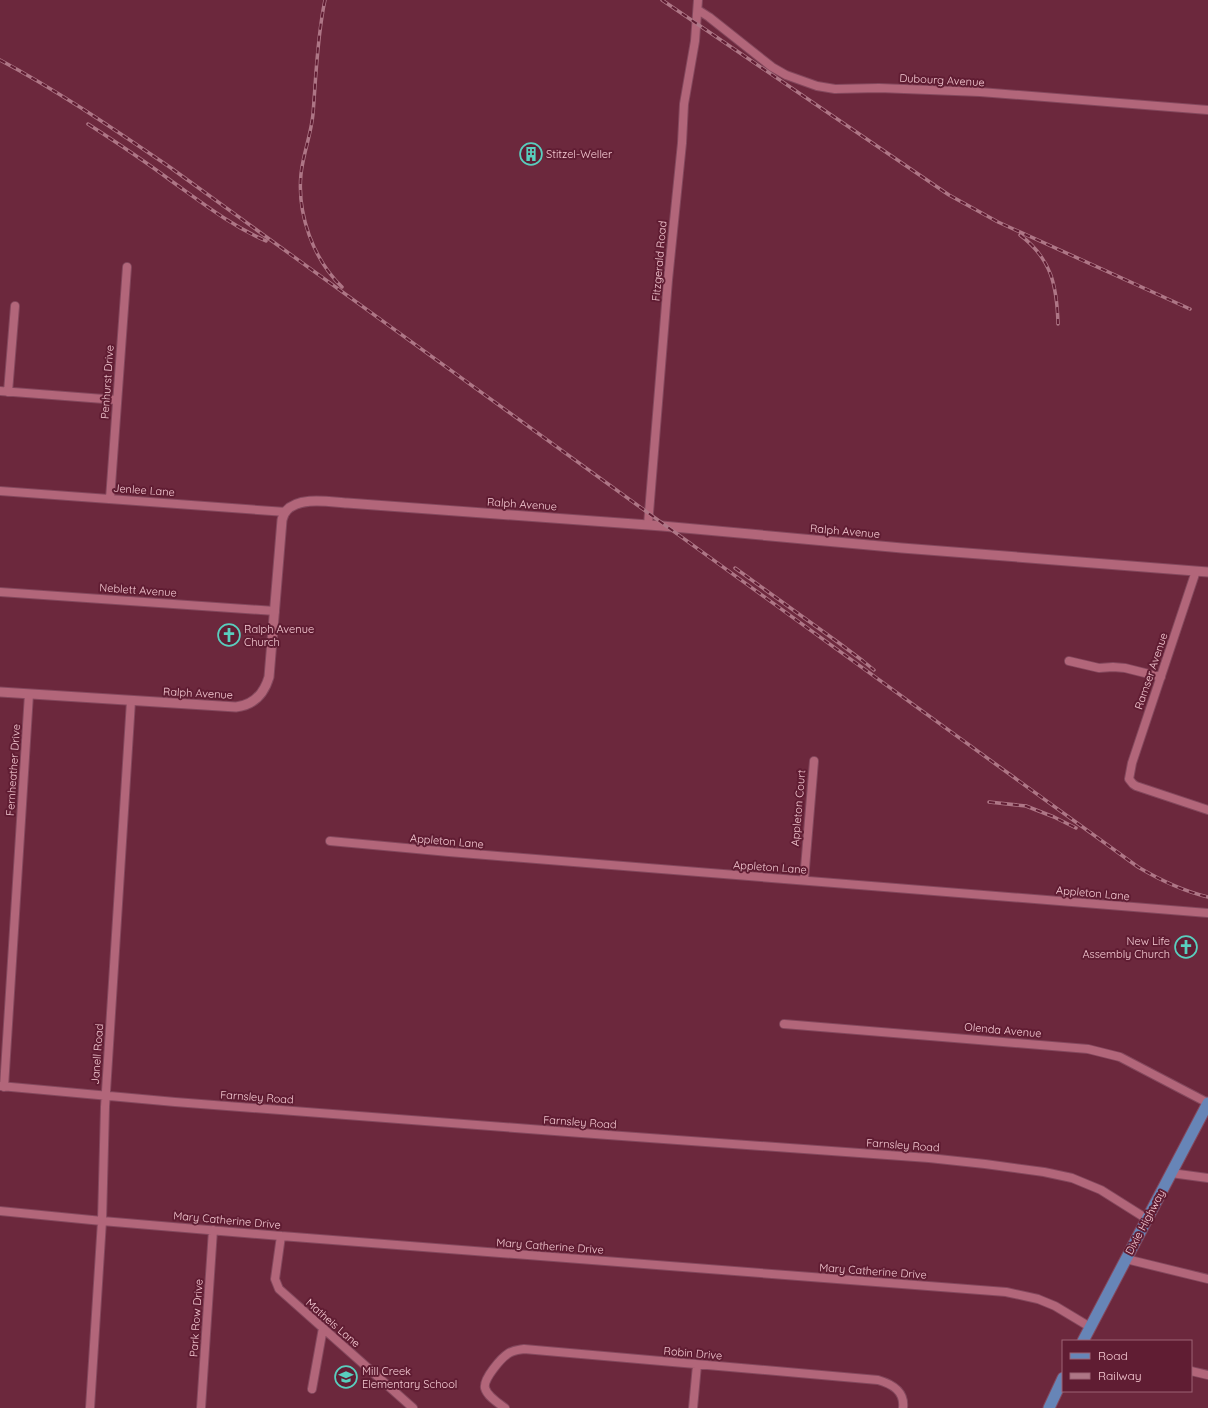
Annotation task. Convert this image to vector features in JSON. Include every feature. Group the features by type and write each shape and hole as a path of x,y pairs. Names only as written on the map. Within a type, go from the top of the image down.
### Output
{"main road":[{"name":"Dixie Highway","path":"1084,1340 1208,1103"},
{"path":"1049,1408 1062,1380"}],"street":[{"name":"Fitzgerald Road","path":"648,525 682,143 684,104 695,41 698,0"},
{"name":"Dubourg Avenue","path":"698,10 715,21 772,67 792,78 816,86 835,89 885,88 980,92 1208,110"},
{"name":"Penhurst Drive","path":"110,499 127,267"},
{"path":"15,306 4,392 117,400"},
{"name":"Jenlee Lane","path":"0,491 286,512"},
{"name":"Ralph Avenue","path":"0,692 236,707 253,701 265,688 269,677 282,520 286,512 302,502 648,525 902,548 1208,572"},
{"name":"Ramser Avenue","path":"1196,571 1132,763 1130,779 1132,784 1136,786 1208,810"},
{"name":"Neblett Avenue","path":"0,592 275,611"},
{"path":"1069,661 1099,668 1125,668 1161,677"},
{"name":"Fernheather Drive","path":"2,1087 29,694"},
{"name":"Janell Road","path":"90,1408 102,1221 106,1096 131,701"},
{"name":"Appleton Court","path":"804,880 814,761"},
{"name":"Appleton Lane","path":"330,842 1208,913"},
{"name":"Olenda Avenue","path":"784,1024 1088,1049 1120,1057 1208,1103"},
{"name":"Farnsley Road","path":"2,1087 608,1135 929,1158 985,1164 1044,1172 1072,1178 1101,1190 1147,1219"},
{"path":"1171,1173 1208,1178"},
{"name":"Mary Catherine Drive","path":"0,1211 281,1236 1006,1292 1033,1297 1056,1306 1090,1327"},
{"name":"Park Row Drive","path":"201,1408 213,1230"},
{"name":"Matheis Lane","path":"281,1236 276,1283 283,1293 414,1408"},
{"path":"1126,1259 1208,1279"},
{"path":"312,1389 323,1328"},
{"name":"Robin Drive","path":"504,1408 488,1393 485,1388 485,1382 488,1375 507,1354 516,1350 878,1380 889,1383 896,1388 903,1399 903,1408"},
{"path":"693,1408 697,1365"},
{"path":"1192,1371 1208,1375"}],"railway":[{"path":"325,0 318,43 312,122 302,167 300,189 309,235 323,263 342,287"},
{"path":"662,0 949,195 998,222 1190,309"},
{"path":"0,60 66,98 171,168 1138,867 1172,885 1208,897"},
{"path":"88,124 140,158 216,213 240,228 266,241"},
{"path":"1020,235 1031,244 1039,254 1051,275 1056,298 1058,324"},
{"path":"735,568 874,670"},
{"path":"989,802 1026,806 1054,817 1076,828"}],"place":[{"name":"Stitzel-Weller","path":"531,154"},
{"name":"Ralph Avenue Church","path":"229,635"},
{"name":"New Life Assembly Church","path":"1186,947"},
{"name":"Mill Creek Elementary School","path":"346,1377"}]}
